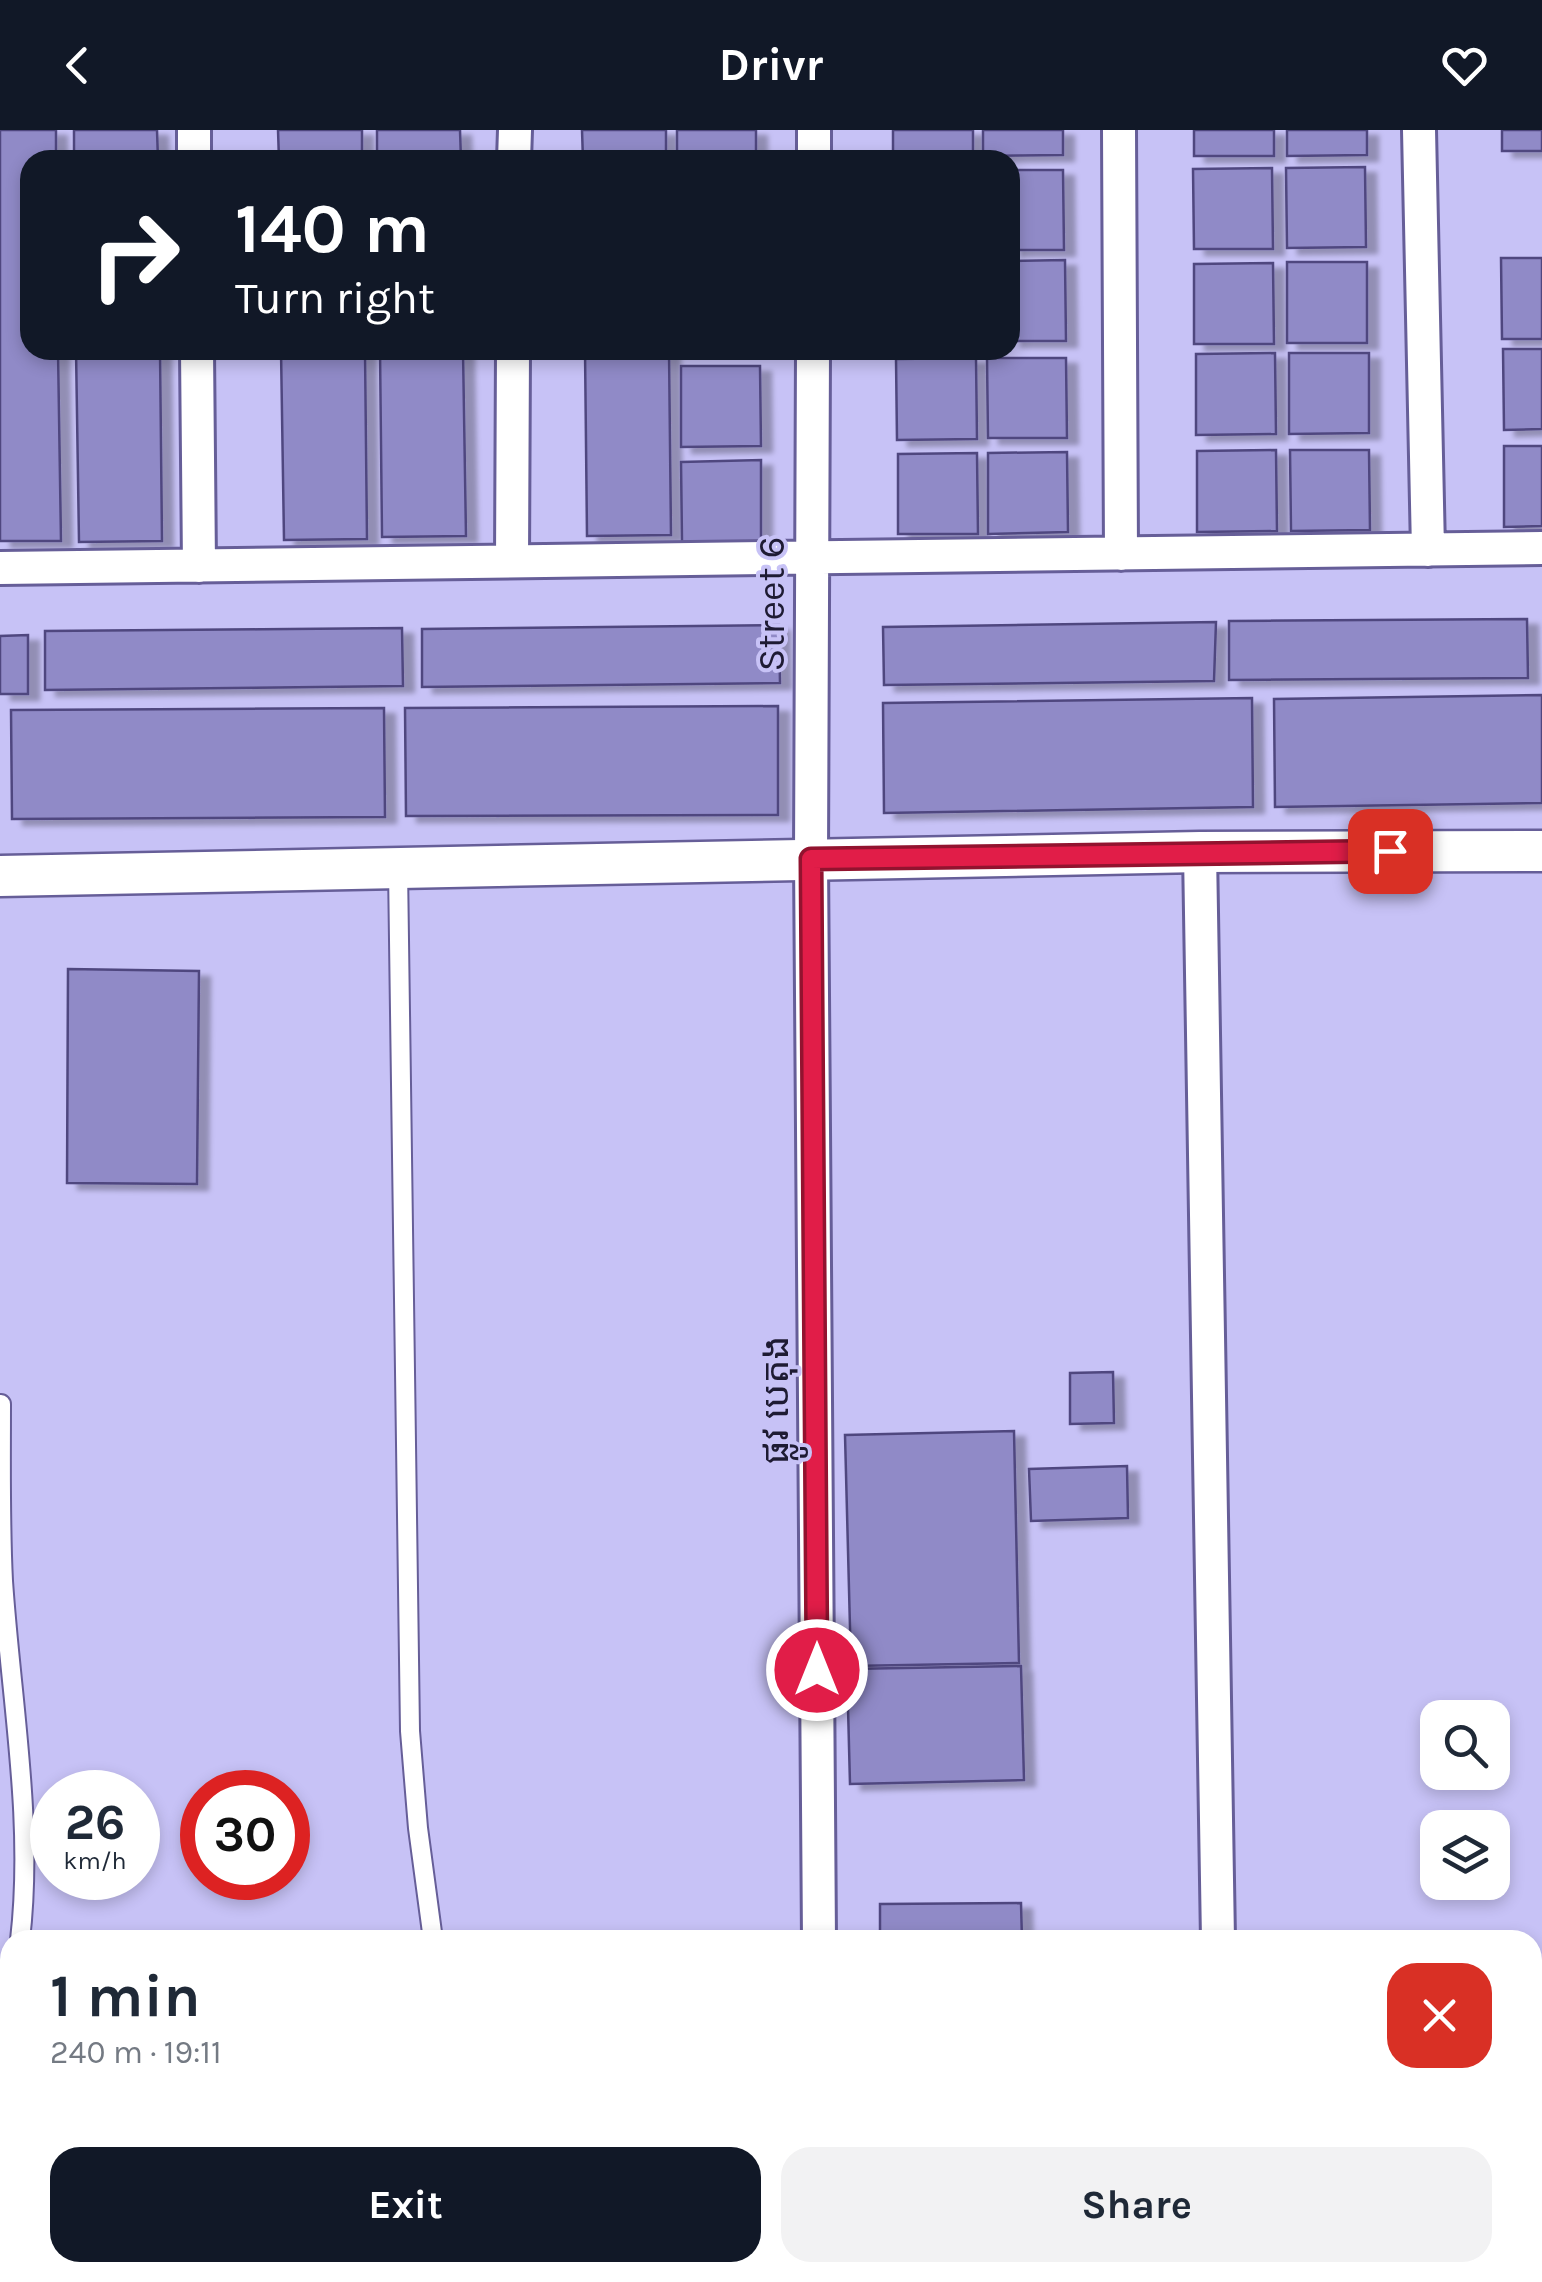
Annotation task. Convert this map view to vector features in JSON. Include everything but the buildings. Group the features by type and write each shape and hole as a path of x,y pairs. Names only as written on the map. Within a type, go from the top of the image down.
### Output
{"street":[{"path":"1118,130 1122,554"},
{"path":"1419,130 1428,550"},
{"path":"196,360 199,566"},
{"path":"512,561 513,360"},
{"name":"Street 6","path":"811,859 813,360"},
{"path":"0,568 1542,548"},
{"path":"0,876 1200,852 1542,850"},
{"path":"1200,852 1218,1930"},
{"name":"ផ្លូវ បេតុង","path":"811,859 818,1930"}],"lane":[{"path":"398,868 410,1731 432,1930"},
{"path":"1,1404 2,1578 18,1728 24,1882 21,1930"}],"route":[{"path":"817,1670 811,859 1390,851"}]}
